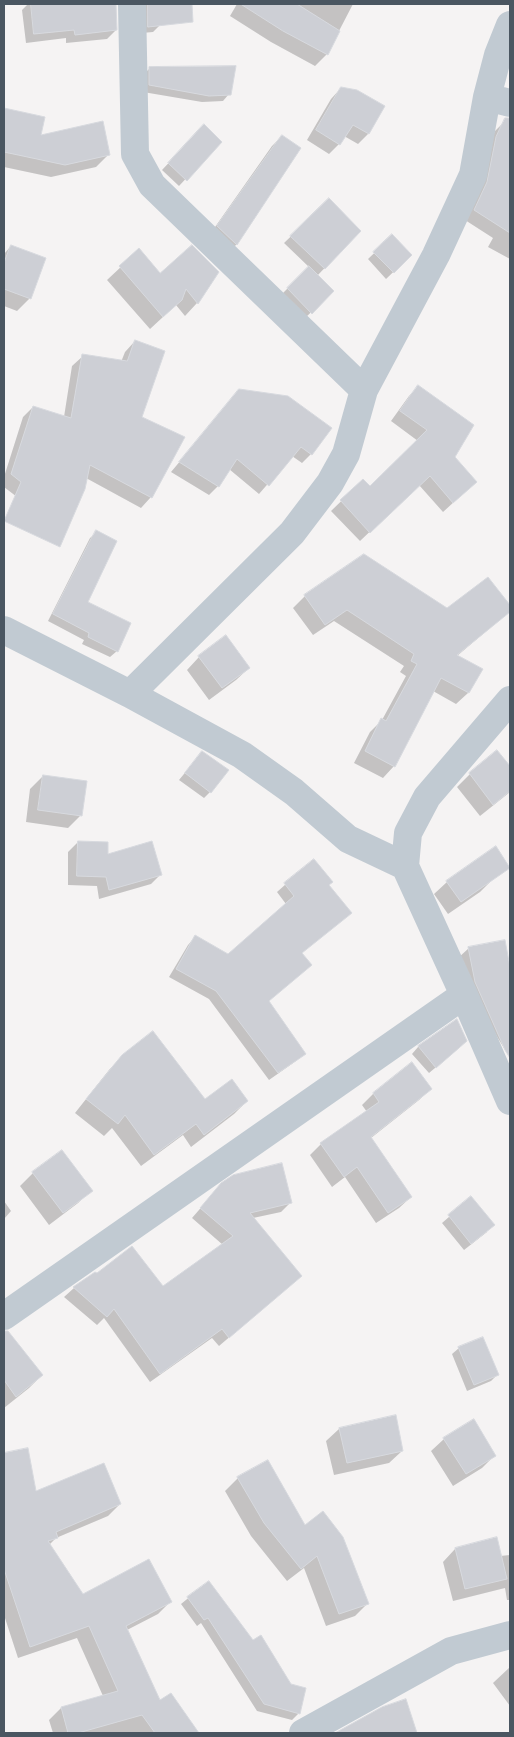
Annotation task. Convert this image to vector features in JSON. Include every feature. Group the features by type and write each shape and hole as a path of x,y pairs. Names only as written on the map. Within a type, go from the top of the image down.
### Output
{"street":[{"path":"132,4 135,154 152,185 364,390"},
{"path":"130,694 292,532 330,483 346,454 364,390 436,256 473,175 499,100 498,55 510,25"},
{"path":"4,630 130,694 242,755 294,792 348,839 405,866"},
{"path":"510,700 426,796 408,833 405,866 510,1101"},
{"path":"4,1316 464,995"},
{"path":"303,1733 451,1651 510,1635"}],"building":[{"path":"31,4 116,4 117,30 75,35 74,30 34,34"},
{"path":"148,4 192,4 193,22 148,27"},
{"path":"241,4 297,4 340,31 328,55 283,31"},
{"path":"236,66 231,95 209,96 149,85 149,67"},
{"path":"341,87 357,90 385,106 369,134 353,125 340,145 316,130"},
{"path":"4,108 45,117 41,135 103,121 110,155 65,165 4,152"},
{"path":"505,118 510,118 510,233 474,210 487,182 496,137"},
{"path":"204,124 222,142 187,181 168,163"},
{"path":"282,135 301,148 237,245 217,226"},
{"path":"329,198 361,231 325,269 290,236"},
{"path":"392,234 412,255 394,273 373,252"},
{"path":"11,245 46,258 31,299 4,289 4,263"},
{"path":"192,245 219,272 198,304 186,289 182,300 163,317 119,266 139,248 160,273"},
{"path":"309,266 334,291 312,314 287,288"},
{"path":"135,340 165,351 142,417 185,437 152,498 90,465 85,489 60,547 4,521 21,482 11,474 33,406 71,418 82,354 127,361"},
{"path":"418,385 474,425 455,457 477,482 453,503 430,476 370,533 340,500 363,479 370,486 427,430 400,411"},
{"path":"239,389 288,396 332,428 312,455 301,447 269,486 237,459 219,487 179,462"},
{"path":"96,530 117,541 88,602 131,623 118,652 88,637 89,633 53,614"},
{"path":"364,554 447,608 488,577 510,605 510,612 457,655 483,669 469,693 441,678 395,767 365,751 381,718 386,721 417,664 411,661 414,654 347,610 325,625 304,595"},
{"path":"226,635 250,668 222,688 198,656"},
{"path":"497,750 510,766 510,791 493,805 469,773"},
{"path":"202,751 229,770 211,793 185,773"},
{"path":"43,775 87,781 82,816 38,810"},
{"path":"78,841 108,842 108,854 152,841 162,875 109,890 106,877 77,876"},
{"path":"496,846 510,868 461,902 446,881"},
{"path":"314,859 333,882 329,885 352,913 302,953 312,965 269,1001 306,1054 278,1073 216,991 176,969 195,935 228,954 294,896 284,883"},
{"path":"505,940 510,967 510,1058 475,982 468,947"},
{"path":"457,1019 467,1041 436,1068 418,1046"},
{"path":"153,1031 205,1099 232,1079 248,1101 204,1135 196,1124 154,1155 125,1115 118,1124 86,1099 122,1055"},
{"path":"412,1062 432,1089 371,1137 412,1197 388,1213 357,1167 344,1177 320,1143 379,1102 373,1093"},
{"path":"62,1150 93,1191 63,1213 32,1172"},
{"path":"282,1163 292,1203 250,1213 302,1276 229,1338 222,1329 160,1374 114,1309 107,1317 73,1287 95,1272 97,1273 132,1246 163,1286 233,1236 200,1208 221,1183 233,1175"},
{"path":"471,1196 495,1225 471,1244 448,1215"},
{"path":"4,1331 8,1331 43,1375 16,1397 4,1380"},
{"path":"483,1337 499,1375 474,1385 458,1347"},
{"path":"396,1415 403,1451 347,1463 339,1428"},
{"path":"474,1419 496,1456 466,1474 443,1438"},
{"path":"28,1448 36,1491 104,1463 121,1504 56,1532 58,1538 48,1541 83,1594 149,1559 172,1602 126,1626 160,1700 171,1693 199,1733 155,1733 142,1715 78,1733 68,1733 61,1707 118,1691 89,1626 30,1647 4,1569 4,1453"},
{"path":"268,1460 305,1525 323,1511 343,1537 369,1604 339,1614 317,1556 301,1569 264,1523 237,1477"},
{"path":"497,1537 507,1579 465,1589 455,1548"},
{"path":"209,1581 253,1640 261,1635 291,1684 306,1688 300,1714 264,1704 208,1618 204,1620 187,1597"},
{"path":"406,1699 417,1733 335,1733 382,1707"}]}
